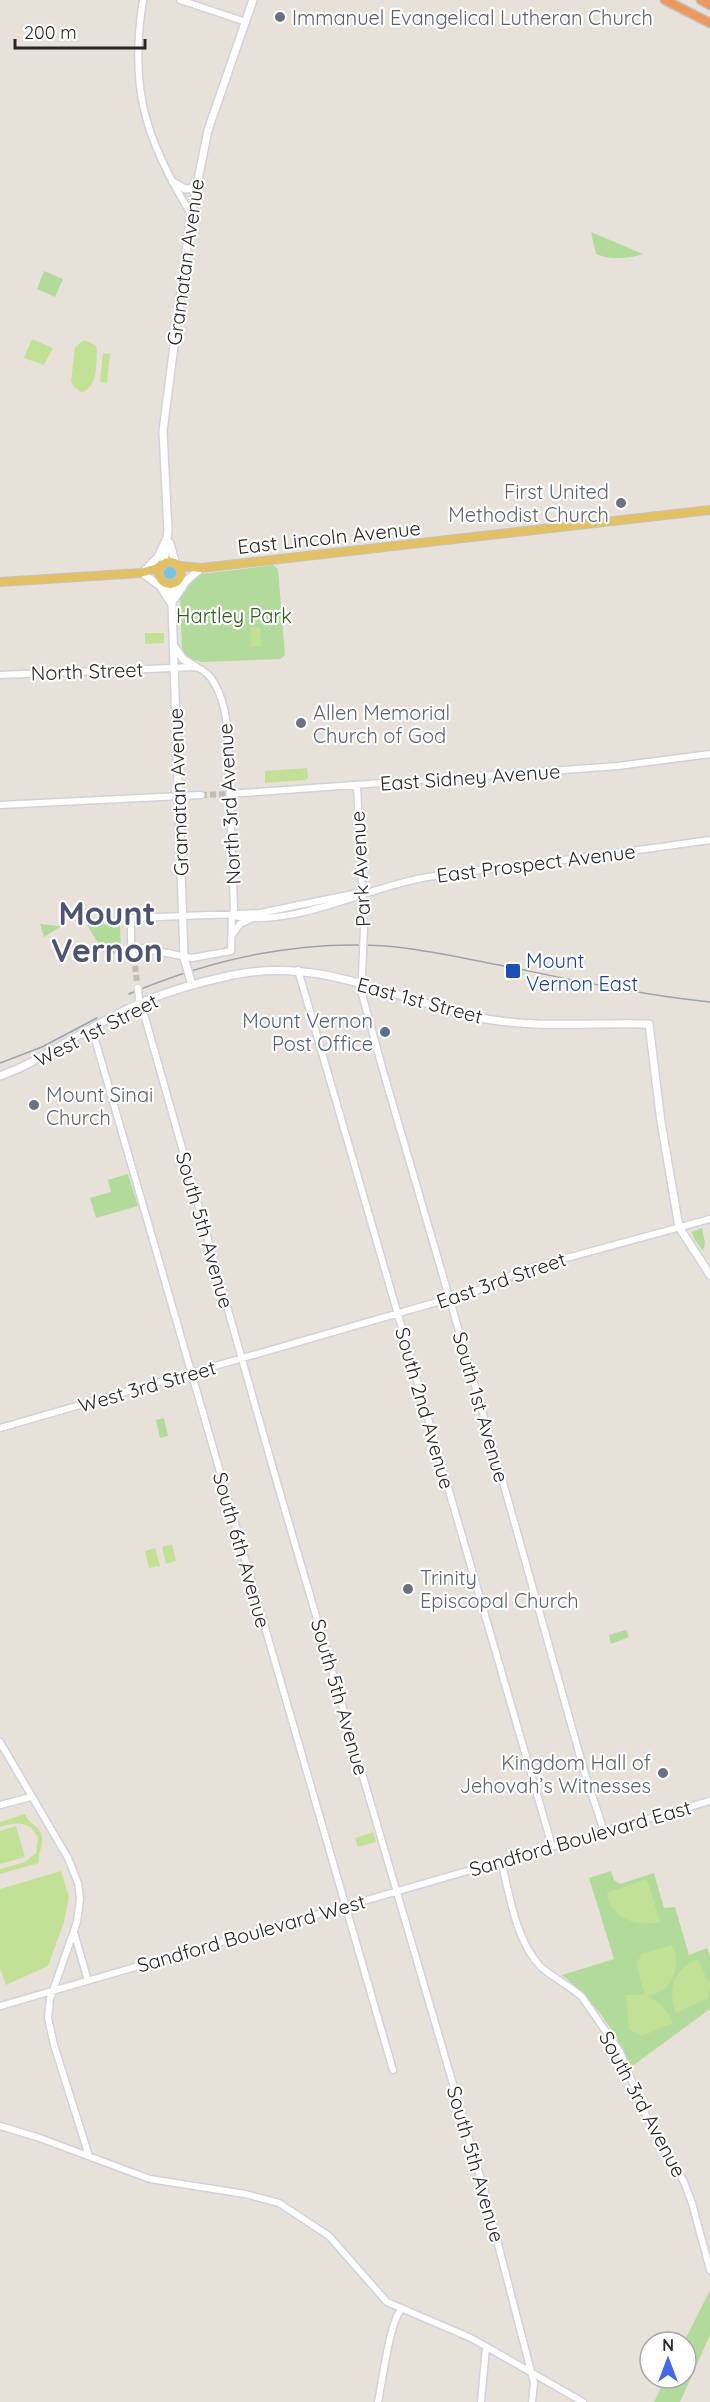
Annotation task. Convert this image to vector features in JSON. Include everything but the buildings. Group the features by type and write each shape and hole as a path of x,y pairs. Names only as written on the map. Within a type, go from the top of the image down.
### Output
{"highway":[{"path":"665,0 710,22"},
{"path":"701,0 710,5"}],"main road":[{"name":"Gramatan Avenue","path":"163,564 168,533 163,432 195,188 208,130 253,0"},
{"path":"173,182 185,189 195,188"},
{"name":"East Lincoln Avenue","path":"179,579 200,569 710,510"},
{"name":"Gramatan Avenue","path":"168,533 178,564"},
{"path":"142,573 158,556 168,533"},
{"path":"0,582 142,573 163,564 178,564 179,579 171,584 142,573"},
{"path":"161,580 159,570 163,564"},
{"name":"East Lincoln Avenue","path":"178,564 200,569"},
{"path":"142,573 160,586 172,604 186,581 200,569"},
{"name":"Gramatan Avenue","path":"179,579 173,592 172,604 184,958 190,978"},
{"name":"Gramatan Avenue","path":"161,580 167,587 172,604"},
{"path":"174,646 183,659 196,667"},
{"name":"East 1st Street","path":"190,978 298,970 362,980 460,1013 501,1021 551,1025 649,1024 661,1122 679,1227"},
{"name":"West 1st Street","path":"0,1076 22,1067 92,1029 139,993 190,978"},
{"path":"679,1227 710,1275"}],"street":[{"path":"143,0 137,51 145,120 150,138 191,214"},
{"path":"180,0 246,22"},
{"name":"North Street","path":"0,675 196,667"},
{"name":"North 3rd Avenue","path":"184,958 231,951 234,909 227,724 223,706 211,677 196,667"},
{"name":"East Sidney Avenue","path":"230,794 624,766 710,754"},
{"name":"Park Avenue","path":"357,786 364,894 362,980"},
{"path":"0,805 201,795"},
{"name":"East Prospect Avenue","path":"232,916 251,919 282,916 345,902 364,894 422,878 710,840"},
{"name":"East Prospect Avenue","path":"131,949 131,918 232,916 270,912 353,894 364,894"},
{"path":"345,902 356,904 364,912"},
{"path":"232,936 240,924 251,919"},
{"path":"134,957 131,949 142,948 184,958"},
{"name":"South 2nd Avenue","path":"298,970 552,1846"},
{"name":"South 1st Avenue","path":"362,980 362,994 585,1774 604,1831"},
{"name":"South 5th Avenue","path":"139,993 242,1358 487,2199 534,2383 532,2402"},
{"name":"South 6th Avenue","path":"92,1029 393,2070"},
{"name":"East 3rd Street","path":"293,1343 489,1287 519,1271 710,1219"},
{"name":"West 3rd Street","path":"0,1428 293,1343"},
{"path":"0,1742 76,1876 80,1906 74,1932 49,2005 51,2032 89,2156"},
{"path":"0,1805 31,1797"},
{"name":"Sandford Boulevard East","path":"449,1876 710,1801"},
{"name":"South 3rd Avenue","path":"501,1861 518,1927 532,1957 543,1968 574,1989 620,2052 647,2118 688,2190 710,2270"},
{"name":"Sandford Boulevard West","path":"0,2006 449,1876"},
{"path":"74,1932 88,1981"},
{"path":"0,2126 37,2137 160,2182 238,2192 279,2203 328,2236 381,2297 402,2309 449,2328 486,2347 581,2401"},
{"path":"378,2402 396,2315 402,2309"},
{"path":"481,2402 486,2347"}],"green space":[{"path":"591,232 643,254 620,258 596,254"},
{"path":"44,271 63,279 55,297 37,289"},
{"path":"32,339 53,348 44,365 24,358"},
{"path":"84,340 95,345 97,349 93,381 87,390 81,392 73,386 71,381 75,347"},
{"path":"103,353 110,354 107,383 100,382"},
{"name":"Hartley Park","path":"273,565 278,569 285,655 281,659 202,662 187,658 182,649 180,596 185,586 201,574"},
{"path":"250,628 260,628 261,646 251,647"},
{"path":"145,633 164,633 164,643 145,644"},
{"path":"307,768 308,778 305,780 265,783 265,771"},
{"path":"40,924 59,926 60,927 44,937"},
{"path":"120,924 121,949 107,958 87,925"},
{"path":"128,1174 138,1206 96,1218 90,1198 111,1192 108,1180"},
{"path":"702,1228 705,1243 703,1251 691,1232"},
{"path":"164,1418 168,1436 160,1438 156,1420"},
{"path":"172,1544 176,1561 166,1564 162,1547"},
{"path":"155,1548 160,1566 149,1568 145,1551"},
{"path":"626,1630 629,1637 611,1644 609,1635"},
{"path":"25,1814 41,1833 39,1863 0,1874 0,1869 25,1862 36,1853 38,1838 27,1825 12,1824 0,1827 0,1822"},
{"path":"16,1826 25,1857 0,1864 0,1831"},
{"path":"373,1832 376,1842 358,1847 355,1838"},
{"path":"61,1871 69,1897 64,1922 48,1966 6,1985 0,1968 0,1889"},
{"path":"611,1871 614,1880 620,1884 654,1873 664,1908 675,1907 689,1955 707,1948 710,1956 710,2009 631,2067 611,2028 594,2005 562,1975 614,1959 589,1878"},
{"path":"644,1880 648,1882 660,1922 643,1923 627,1919 614,1910 610,1902 607,1893"},
{"path":"672,1945 676,1962 673,1977 663,1989 648,1996 663,2007 673,2023 642,2036 629,2029 626,1995 645,1995 636,1964 642,1954"},
{"path":"697,1959 710,1984 708,1998 676,2013 672,1996 674,1981 683,1968"},
{"path":"710,2290 710,2335 698,2362 698,2330 690,2330"},
{"path":"660,2390 685,2390 680,2402 654,2402"}],"water":[{"path":"167,565 173,565 178,573 176,579 167,581 162,576 162,570"}],"tunnel":[{"path":"201,795 230,794"},
{"path":"134,957 137,982"}],"railway":[{"path":"129,994 223,962 287,949 353,945 429,951 630,991 710,1002"},
{"path":"0,1063 42,1047 97,1018"}],"place":[{"name":"Immanuel Evangelical Lutheran Church","path":"280,17"},
{"name":"First United Methodist Church","path":"621,503"},
{"name":"Allen Memorial Church of God","path":"301,723"},
{"name":"Mount Vernon East","path":"513,971"},
{"name":"Mount Vernon Post Office","path":"385,1032"},
{"name":"Mount Sinai Church","path":"34,1105"},
{"name":"Trinity Episcopal Church","path":"408,1589"},
{"name":"Kingdom Hall of Jehovah’s Witnesses","path":"663,1773"}],"district":[{"name":"Mount Vernon","path":"107,932"}]}
